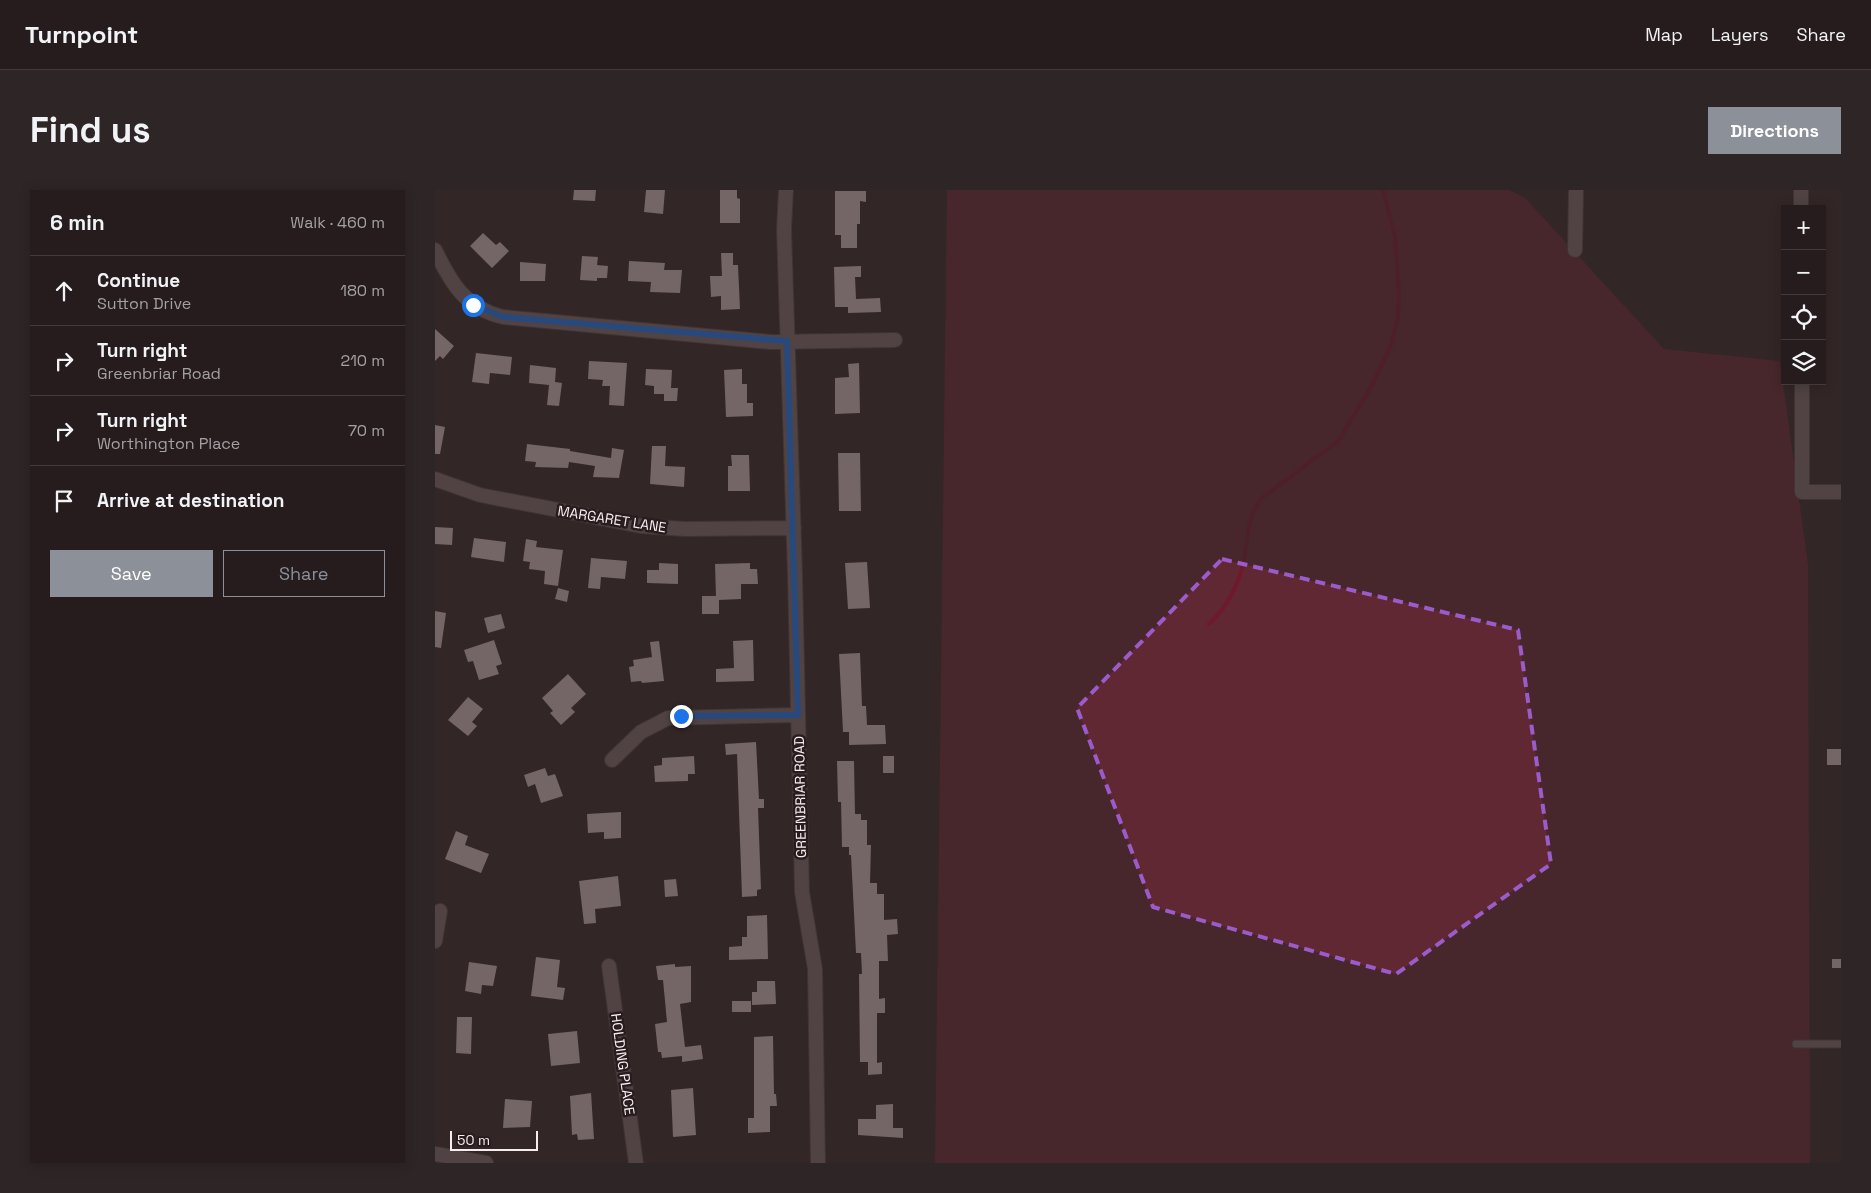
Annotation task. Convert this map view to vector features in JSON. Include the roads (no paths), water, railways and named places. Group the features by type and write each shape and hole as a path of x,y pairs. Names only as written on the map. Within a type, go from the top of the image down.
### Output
{"street":[{"name":"GREENBRIAR ROAD","path":"786,190 784,229 794,528 802,892 815,968 818,1163"},
{"path":"1575,250 1576,190"},
{"path":"1801,190 1801,205"},
{"path":"435,250 456,290 473,305 493,314 787,341 895,340"},
{"path":"1802,385 1802,492 1841,492"},
{"name":"MARGARET LANE","path":"435,479 481,495 641,526 685,529 794,528"},
{"path":"611,760 641,732 668,718 798,715"},
{"path":"435,940 440,911"},
{"name":"HOLDING PLACE","path":"609,966 636,1163"},
{"path":"435,1154 486,1163"}],"lane":[{"path":"1796,1044 1841,1044"}],"waterway":[{"path":"1209,624 1227,603 1239,578 1244,560 1247,535 1253,512 1257,505 1262,498 1338,441 1371,387 1390,348 1398,318 1399,292 1395,237 1383,190"}]}
